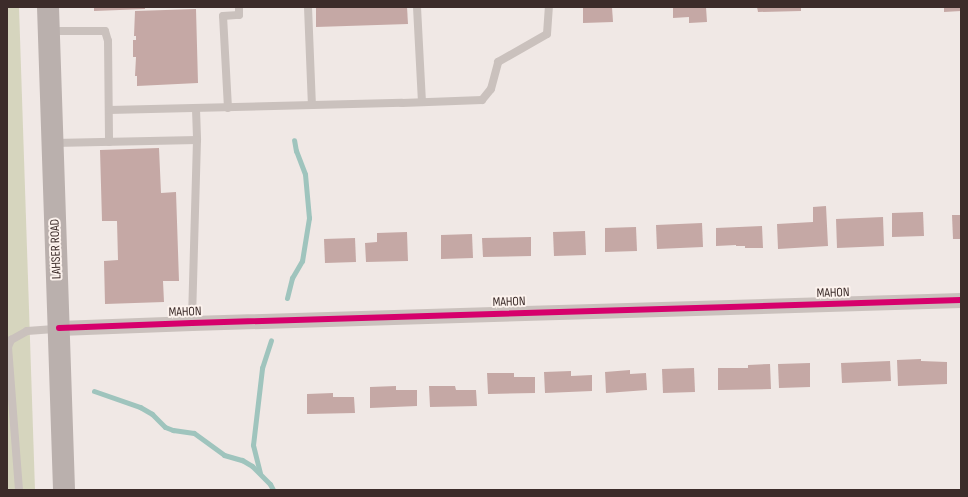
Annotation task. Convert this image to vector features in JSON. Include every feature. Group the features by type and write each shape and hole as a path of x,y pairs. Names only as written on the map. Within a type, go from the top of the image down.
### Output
{"main road":[{"name":"LAHSER ROAD","path":"48,7 64,490"}],"street":[{"name":"MAHON","path":"59,328 961,300"}],"lane":[{"path":"228,108 223,16 239,15 239,7"},
{"path":"308,7 312,105"},
{"path":"417,7 422,102"},
{"path":"109,110 196,109 482,100 491,89 498,62 547,34 549,7"},
{"path":"49,31 105,31 108,41 109,142"},
{"path":"192,323 197,140 196,109"},
{"path":"53,143 197,140"},
{"path":"19,490 8,347 11,340 27,332 59,328"}],"green space":[{"path":"7,7 19,7 35,490 7,490"}],"building":[{"path":"94,7 145,7 145,9 94,11"},
{"path":"316,7 407,7 408,24 316,27"},
{"path":"583,7 612,7 613,22 583,23"},
{"path":"673,7 706,7 707,22 689,23 689,17 673,18"},
{"path":"757,7 801,7 801,11 758,12"},
{"path":"944,7 961,7 961,11 944,12"},
{"path":"196,9 198,83 137,86 137,76 135,76 136,57 133,57 133,40 136,40 136,36 134,36 135,11"},
{"path":"159,148 161,193 176,192 179,281 163,281 164,302 105,304 104,261 118,260 117,221 102,221 100,150"},
{"path":"826,206 828,246 778,249 777,224 813,222 813,207"},
{"path":"923,212 924,236 892,237 892,213"},
{"path":"952,215 961,215 961,239 953,239"},
{"path":"883,217 884,246 837,248 836,219"},
{"path":"702,223 703,247 657,249 656,225"},
{"path":"762,226 763,248 745,248 745,246 736,245 716,246 716,228"},
{"path":"636,227 637,251 605,252 605,228"},
{"path":"585,231 586,255 554,256 553,232"},
{"path":"407,232 408,261 366,262 365,243 377,242 377,233"},
{"path":"472,234 473,258 441,259 441,235"},
{"path":"531,237 531,256 483,257 482,238"},
{"path":"355,238 356,262 325,263 324,239"},
{"path":"921,359 921,361 947,362 947,384 898,386 897,360"},
{"path":"890,361 891,381 842,383 841,363"},
{"path":"810,363 810,387 779,388 778,364"},
{"path":"770,364 771,389 718,390 718,368 748,368 748,365"},
{"path":"694,368 695,392 663,393 662,369"},
{"path":"630,370 630,374 646,373 647,390 606,393 605,372"},
{"path":"571,371 571,376 592,375 592,391 545,393 544,372"},
{"path":"487,373 514,373 514,377 535,377 535,393 488,394"},
{"path":"396,386 396,390 417,390 417,406 370,408 370,387"},
{"path":"429,386 455,386 456,390 476,390 477,406 430,407"},
{"path":"333,393 333,397 354,397 355,413 307,414 307,394"}],"waterway":[{"path":"287,298 292,278 302,261 309,218 305,174 296,151 294,140"},
{"path":"260,473 253,445 262,368 271,340"},
{"path":"94,391 140,407 152,414 165,427 173,430 194,433 224,455 242,460 252,466 270,484 273,490"}],"cycle path":[{"path":"59,328 961,300"}]}
